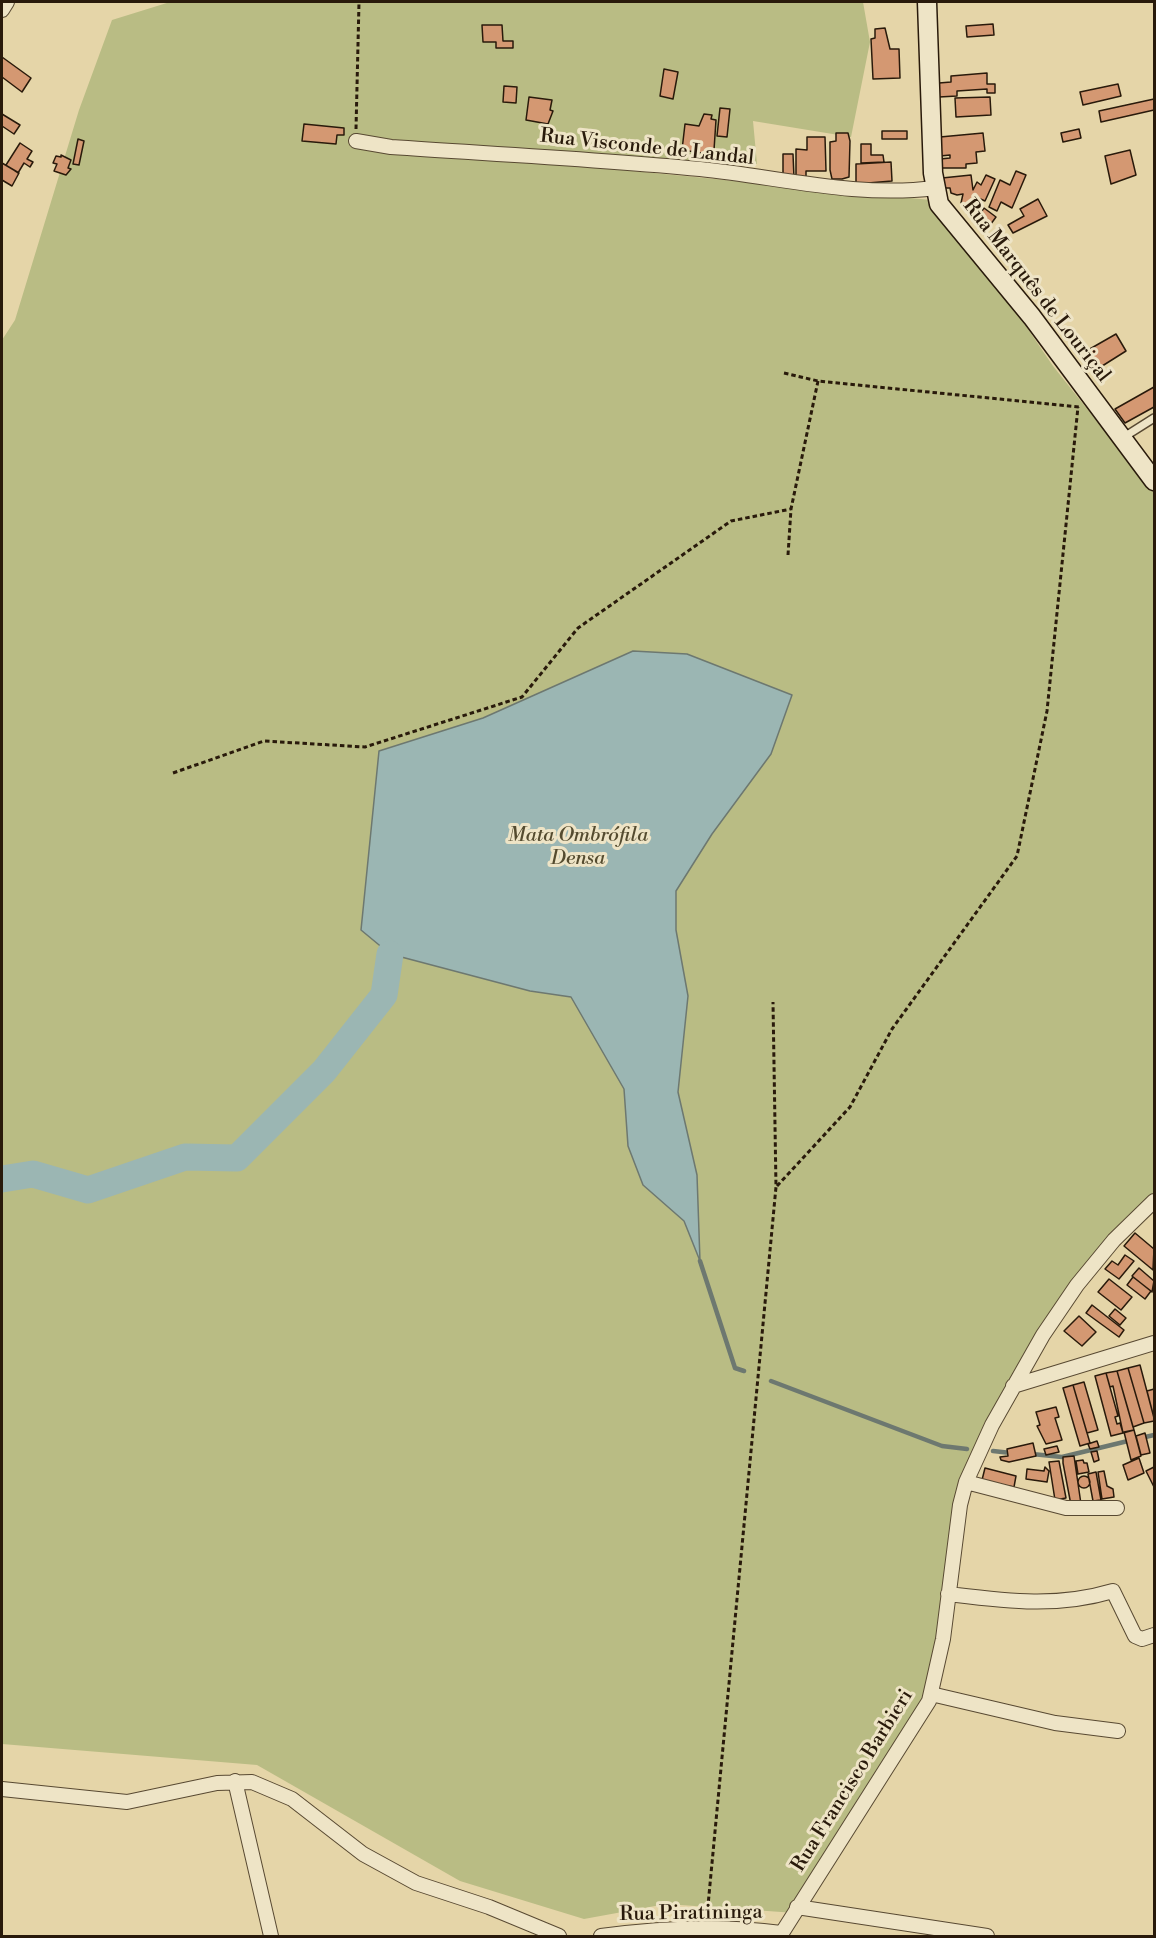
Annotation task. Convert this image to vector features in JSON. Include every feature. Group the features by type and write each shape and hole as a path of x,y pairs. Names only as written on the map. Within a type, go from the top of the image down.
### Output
{"main road":[{"name":"Rua Marquês de Louriçal","path":"927,2 935,188 939,204 1025,308 1086,405 1122,438 1155,481"}],"street":[{"path":"2,10 7,2"},
{"name":"Rua Visconde de Landal","path":"356,141 391,147 700,169 776,181 893,192 935,188"},
{"name":"Rua Francisco Barbieri","path":"780,1935 924,1710 931,1694 943,1639 958,1517 966,1482 992,1425 1013,1386 1077,1285 1114,1240 1155,1201"},
{"path":"1013,1386 1155,1343"},
{"path":"966,1482 1066,1508 1117,1508"},
{"path":"948,1594 1030,1603 1071,1600 1113,1590 1135,1636 1142,1639 1155,1635"},
{"path":"931,1694 1055,1724 1118,1731"},
{"path":"235,1781 272,1936"},
{"path":"2,1790 127,1802 235,1781 252,1782 279,1792 363,1854 416,1882 489,1907 559,1936"},
{"path":"797,1907 987,1936"},
{"name":"Rua Piratininga","path":"601,1936 628,1932 706,1930 780,1935"}],"lane":[{"path":"1122,438 1155,418"}],"path":[{"path":"356,141 359,2"},
{"path":"776,1187 850,1107 892,1029 1017,856 1047,711 1086,405 818,381 784,374"},
{"path":"788,555 791,510 818,381"},
{"path":"173,773 264,741 365,747 522,697 578,628 722,527 731,521 791,510"},
{"path":"706,1930 776,1187 773,1002"}],"green space":[{"name":"Mata Ombrófila Densa","path":"170,2 863,2 870,42 851,137 753,121 757,164 376,146 941,201 1053,366 1154,493 1154,1202 1139,1214 1043,1337 964,1490 927,1703 796,1913 666,1904 584,1919 460,1881 257,1765 2,1744 2,340 15,320 79,110 112,20"}],"water":[{"path":"633,651 687,654 792,695 771,754 712,834 676,891 676,930 688,996 678,1092 697,1175 700,1261 684,1221 643,1185 628,1146 624,1089 571,997 530,991 390,954 361,930 379,751 483,718"}],"building":[{"path":"993,24 994,35 967,37 966,26"},
{"path":"482,25 502,25 503,41 513,41 513,48 496,48 496,42 483,42"},
{"path":"885,28 890,49 899,49 900,78 873,79 871,39 875,38 875,29"},
{"path":"2,57 31,78 22,92 2,77"},
{"path":"664,69 678,72 673,99 660,96"},
{"path":"987,73 987,84 995,84 995,93 987,93 987,89 957,91 957,96 939,97 939,83 951,82 951,76"},
{"path":"1118,84 1121,96 1083,105 1080,92"},
{"path":"504,86 517,87 516,103 503,102"},
{"path":"529,97 552,100 550,110 553,111 548,124 526,120"},
{"path":"990,97 991,115 956,117 955,98"},
{"path":"1154,99 1154,110 1101,122 1099,111"},
{"path":"720,108 730,109 727,137 717,136"},
{"path":"2,114 20,125 14,134 2,126"},
{"path":"704,114 712,115 711,119 716,120 714,150 710,149 709,154 682,150 685,124 699,126"},
{"path":"304,124 344,128 344,135 337,135 336,144 302,141"},
{"path":"1079,129 1081,138 1063,142 1061,133"},
{"path":"882,131 907,131 907,139 882,139"},
{"path":"836,133 848,133 850,141 849,177 842,179 832,179 830,170 830,142 836,141"},
{"path":"983,133 985,151 976,152 977,163 966,164 966,168 941,168 940,159 950,158 950,155 940,156 940,137"},
{"path":"807,137 825,137 826,171 806,171 806,177 796,177 796,149 807,150"},
{"path":"78,139 84,141 79,165 73,164"},
{"path":"20,143 32,151 27,159 33,162 30,167 24,163 18,173 6,165"},
{"path":"861,144 871,144 871,155 883,155 884,162 861,163"},
{"path":"1130,150 1136,175 1111,184 1105,156"},
{"path":"783,154 793,154 794,178 783,179"},
{"path":"61,155 71,160 68,168 71,169 66,175 54,171 57,164 53,163 56,156 61,157"},
{"path":"891,162 892,181 856,184 856,164"},
{"path":"2,163 19,173 12,186 2,180"},
{"path":"1016,171 1026,175 1012,208 1001,202 997,211 989,207 1000,180 1010,185"},
{"path":"971,175 973,190 977,182 981,185 986,175 995,179 985,201 976,197 973,205 961,203 963,194 957,195 951,193 950,188 944,188 942,178"},
{"path":"1038,199 1047,216 1013,233 1008,225 1024,216 1020,209"},
{"path":"984,208 996,217 985,232 974,222"},
{"path":"1116,334 1126,351 1099,368 1088,350"},
{"path":"1154,387 1154,407 1125,423 1115,409"},
{"path":"1135,1233 1154,1249 1153,1270 1124,1246"},
{"path":"1125,1255 1134,1261 1119,1279 1105,1269 1112,1261 1118,1265"},
{"path":"1139,1268 1154,1281 1152,1292 1132,1276"},
{"path":"1133,1277 1151,1291 1145,1299 1127,1285"},
{"path":"1109,1279 1132,1297 1121,1310 1098,1292"},
{"path":"1092,1305 1124,1330 1119,1337 1086,1313"},
{"path":"1115,1309 1126,1318 1120,1325 1109,1316"},
{"path":"1079,1316 1096,1332 1082,1346 1064,1331"},
{"path":"1140,1365 1154,1418 1154,1421 1144,1423 1128,1368"},
{"path":"1128,1368 1144,1423 1133,1427 1117,1371"},
{"path":"1117,1371 1134,1430 1123,1433 1113,1386 1110,1387 1106,1373"},
{"path":"1106,1373 1118,1416 1115,1417 1123,1433 1111,1436 1095,1376"},
{"path":"1084,1382 1098,1430 1087,1433 1073,1385"},
{"path":"1073,1385 1090,1443 1080,1446 1063,1388"},
{"path":"1154,1389 1154,1414 1153,1414 1147,1391"},
{"path":"1056,1407 1059,1417 1055,1418 1062,1440 1046,1444 1037,1426 1040,1425 1036,1412"},
{"path":"1134,1430 1141,1456 1131,1460 1124,1432"},
{"path":"1145,1433 1150,1453 1141,1455 1136,1436"},
{"path":"1097,1441 1099,1447 1090,1449 1088,1444"},
{"path":"1033,1443 1036,1456 1009,1462 1001,1460 1000,1457 1008,1456 1007,1449"},
{"path":"1057,1446 1059,1452 1046,1455 1044,1449"},
{"path":"1097,1451 1099,1460 1094,1462 1091,1452"},
{"path":"1074,1456 1081,1504 1071,1505 1063,1457"},
{"path":"1139,1458 1144,1473 1128,1480 1123,1465"},
{"path":"1083,1460 1087,1463 1089,1472 1078,1474 1076,1461"},
{"path":"1059,1461 1066,1498 1055,1500 1049,1462"},
{"path":"1045,1467 1049,1471 1047,1482 1026,1479 1027,1469 1044,1471"},
{"path":"1154,1467 1154,1487 1146,1471"},
{"path":"985,1468 1016,1476 1014,1487 1009,1486 1008,1491 981,1484"},
{"path":"1104,1471 1107,1486 1113,1489 1114,1497 1102,1499 1098,1472"},
{"path":"1096,1472 1101,1500 1093,1501 1088,1474"},
{"path":"1086,1476 1090,1482 1086,1488 1082,1488 1078,1480"}],"waterway":[{"path":"2,1179 33,1174 88,1190 185,1157 237,1158 324,1071 384,995 390,954"},
{"path":"700,1261 735,1368 744,1371"},
{"path":"771,1381 942,1446 967,1449"},
{"path":"1141,1438 1154,1435"},
{"path":"1032,1454 1062,1457 1132,1440"},
{"path":"993,1451 1011,1453"}]}
